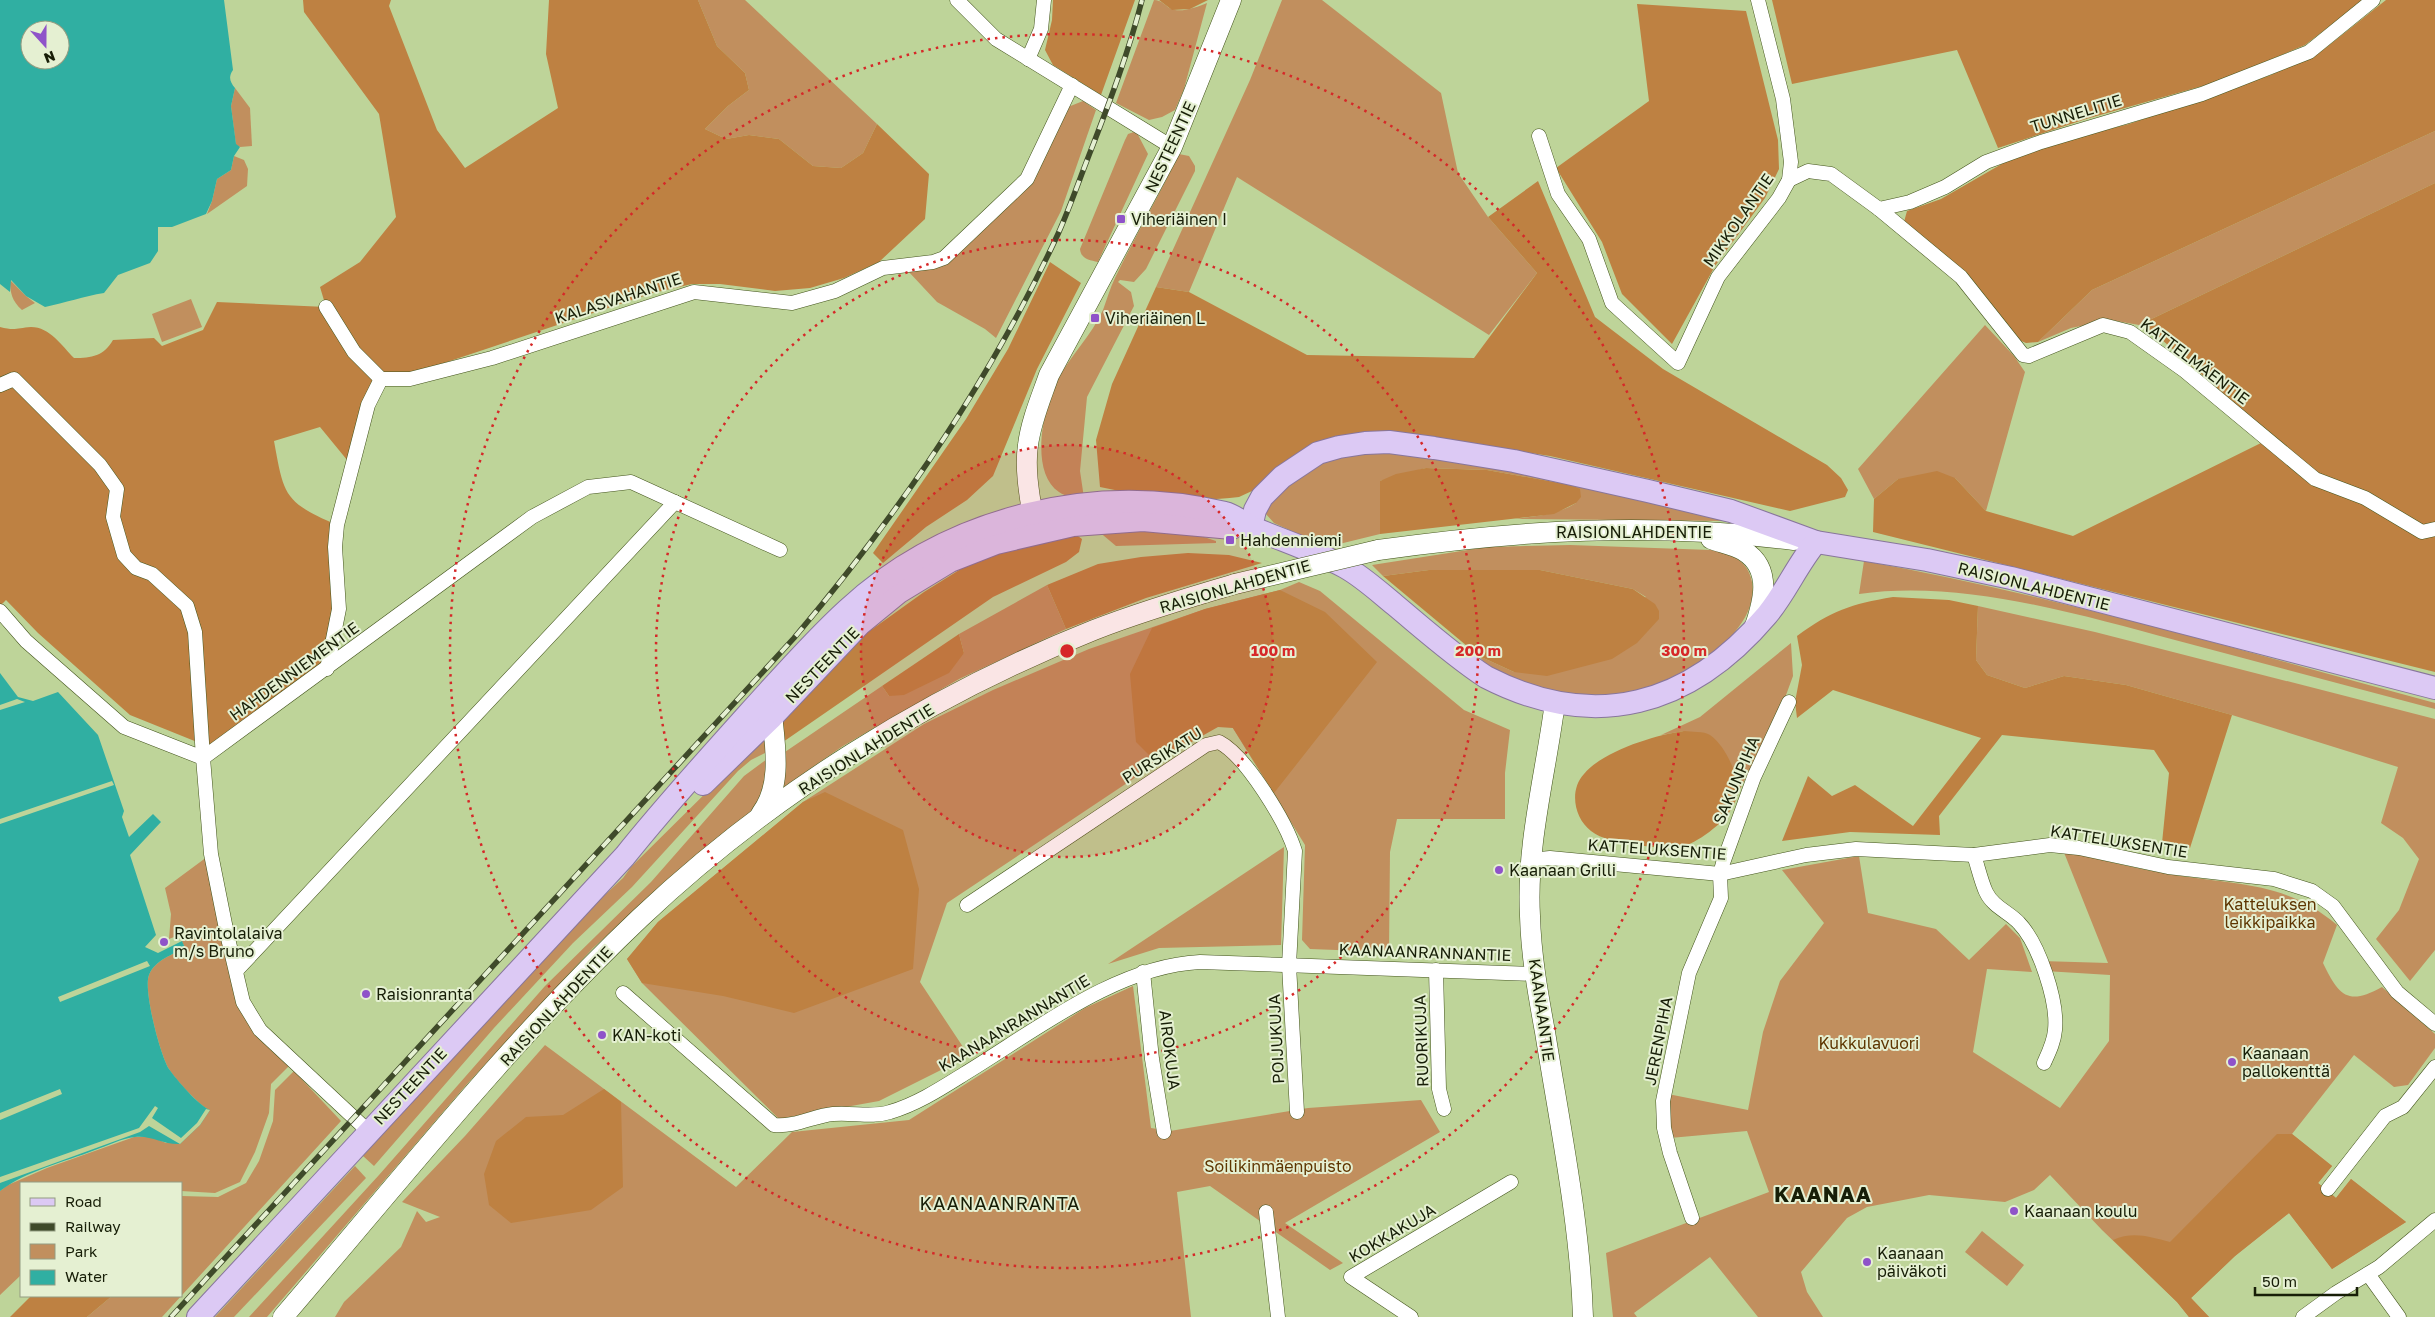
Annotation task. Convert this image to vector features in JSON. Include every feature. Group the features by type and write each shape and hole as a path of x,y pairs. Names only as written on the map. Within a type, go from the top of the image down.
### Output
{"main road":[{"name":"NESTEENTIE","path":"1034,522 1027,467 1028,446 1036,411 1049,375 1172,147 1231,0"},
{"path":"1034,522 1069,505 1104,501 1159,502 1229,514 1251,527 1290,541 1347,569 1486,677 1511,690 1555,702 1583,706 1621,704 1669,692 1698,678 1713,668 1738,647 1754,629 1776,602 1816,542 1731,511 1648,491 1514,461 1389,442 1339,447 1318,453 1300,464 1282,477 1262,497 1254,510 1251,527"},
{"name":"NESTEENTIE","path":"198,1317 624,856 669,801 848,609 895,573 928,553 959,538 993,524 1034,522"},
{"name":"NESTEENTIE","path":"624,856 678,809 772,717 860,624 899,592 950,561 996,543 1034,522"},
{"path":"1676,529 1734,546 1750,556 1760,571 1764,590 1762,605 1754,629"},
{"name":"RAISIONLAHDENTIE","path":"283,1317 504,1060 578,980 641,917 753,823 867,745 996,674 1094,630 1145,611 1235,584 1378,550 1512,533 1676,529 1743,534 1816,542 1927,560 2011,578 2435,688"},
{"path":"753,823 767,806 774,788 770,691"},
{"name":"KAANAANTIE","path":"1555,702 1530,860 1530,916 1535,974 1582,1280 1583,1317"}],"street":[{"path":"957,0 996,39 1172,147"},
{"path":"1028,59 1041,30 1044,0"},
{"name":"MIKKOLANTIE","path":"1538,136 1558,194 1589,239 1612,303 1678,363 1718,277 1779,198 1789,180 1790,162 1783,100 1758,0"},
{"name":"TUNNELITIE","path":"1879,209 1910,202 1946,187 1986,162 2041,142 2202,94 2309,52 2372,0"},
{"name":"KALASVAHANTIE","path":"381,379 410,379 492,358 694,292 792,303 835,291 883,268 933,262 944,258 1028,179 1072,86"},
{"path":"1789,180 1808,171 1831,174 1879,209"},
{"name":"KATTELMÄENTIE","path":"1879,209 1961,277 2023,355 2029,356 2103,325 2130,332 2185,371 2315,479 2365,498 2422,532 2435,529"},
{"path":"326,307 354,352 381,379 368,405 337,525 335,547 339,609 327,669"},
{"path":"0,385 14,379 100,465 117,489 113,517 124,555 136,568 152,574 187,606 195,632 211,854 243,1002 260,1030 368,1131"},
{"name":"HAHDENNIEMENTIE","path":"203,758 532,517 588,487 631,482 780,550"},
{"path":"236,970 675,502"},
{"path":"0,611 26,641 124,727 203,758"},
{"name":"SAKUNPIHA","path":"1720,874 1754,777 1789,702"},
{"name":"PURSIKATU","path":"967,905 1206,745 1219,742 1230,748 1252,774 1291,836 1295,851 1289,965"},
{"name":"KATTELUKSENTIE","path":"1530,860 1550,858 1720,874 1806,855 1856,849 1974,855 2050,845 2079,848 2168,867 2274,879 2312,891 2333,906 2397,992 2435,1024"},
{"path":"1974,855 1986,893 1996,905 2018,921 2028,934 2049,986 2055,1029 2052,1047 2044,1063"},
{"name":"JERENPIHA","path":"1692,1218 1670,1153 1664,1128 1664,1101 1689,973 1721,898 1720,874"},
{"name":"KAANAANRANNANTIE","path":"623,993 774,1125 792,1125 833,1114 871,1115 888,1113 923,1099 1090,996 1143,972 1175,963 1200,962 1535,974"},
{"name":"POIJUKUJA","path":"1289,965 1297,1112"},
{"name":"RUORIKUJA","path":"1436,970 1439,1089 1444,1110"},
{"name":"AIROKUJA","path":"1143,972 1152,1059 1164,1132"},
{"path":"2328,1188 2385,1116 2404,1108 2435,1067"},
{"name":"KOKKAKUJA","path":"1411,1317 1351,1277 1511,1182"},
{"path":"1266,1212 1278,1317"},
{"path":"2303,1317 2336,1293 2379,1267 2435,1220"},
{"path":"2368,1274 2399,1317"}],"green space":[{"path":"698,0 745,0 877,124 863,153 841,168 813,166 779,139 749,135 726,139 705,129 728,106 749,90 745,73 717,46"},
{"path":"1154,0 1175,10 1189,9 1207,3 1184,89 1175,110 1162,117 1149,120 1116,103"},
{"path":"1282,0 1322,0 1441,93 1458,173 1488,217 1537,273 1489,335 1237,177 1189,292 1156,287 1250,80"},
{"path":"235,88 250,108 252,146 240,147 236,145 231,106"},
{"path":"1083,101 1096,110 1061,211 996,338 985,329 937,302 908,271 925,269 1026,188 1068,107"},
{"path":"2435,131 2435,183 2139,325 2111,320 2071,328 2038,342 2092,290"},
{"path":"1137,133 1148,154 1098,262 1089,260 1082,255 1080,249 1125,140 1128,134"},
{"path":"1179,154 1189,156 1195,166 1195,171 1146,269 1134,282 1120,280 1118,282 1131,292 1134,306 1087,397 1080,471 1084,498 1071,497 1059,492 1050,483 1044,470 1042,438 1048,405 1063,370 1087,337 1103,310 1115,278"},
{"path":"234,156 244,160 248,169 247,186 207,214 217,179 231,170"},
{"path":"10,280 35,303 22,310 12,296"},
{"path":"191,299 202,327 162,342 152,314"},
{"path":"1985,325 2014,356 2025,372 1986,511 1955,478 1898,479 1874,499 1858,469"},
{"path":"1378,449 1497,464 1725,521 1515,519 1554,513 1576,503 1571,485 1487,470 1426,468 1380,481 1380,534 1327,547 1274,523 1265,513 1267,504 1321,459"},
{"path":"1135,528 1195,534 1216,541 1216,543 1116,546 1097,530"},
{"path":"1570,545 1711,550 1730,555 1741,562 1749,571 1752,595 1748,612 1725,642 1710,655 1694,666 1663,682 1635,691 1621,693 1594,695 1565,693 1541,689 1512,680 1494,670 1479,656 1514,672 1646,597 1633,589 1540,570 1429,570 1383,576 1372,565 1487,547"},
{"path":"1864,561 2008,591 2151,626 2435,703 2435,709 2099,620 2019,602 1937,591 1859,594"},
{"path":"1299,582 1320,591 1464,710 1510,730 1505,773 1505,819 1397,819 1390,852 1389,952 1310,949 1302,940 1305,845 1226,717 947,903 920,982 969,1056 879,1101 779,1119 642,983 627,959 658,922 803,802 924,724 993,690 1089,649 1205,609 1280,590"},
{"path":"1047,585 1066,629 959,679 843,746 784,787 782,754 882,686 889,696 964,653 959,634"},
{"path":"1978,606 2095,632 2435,719 2435,950 2410,981 2376,939 2399,910 2419,859 2403,838 2381,823 2398,767 2232,715 2126,685 2064,676 2025,688 1987,675 1976,660"},
{"path":"1791,643 1793,676 1782,706 1737,795 1734,773 1684,731 1661,735 1700,717"},
{"path":"767,730 767,752 751,760 738,771 632,887 573,943 494,1028 374,1166 363,1156 564,933 623,878 631,867"},
{"path":"767,759 769,769 757,805 746,818 690,861 593,948 467,1084 267,1317 249,1317 379,1175 545,986 651,882 744,776"},
{"path":"1284,847 1281,945 1159,948 1108,964"},
{"path":"2063,850 2147,870 2240,884 2280,893 2299,900 2337,925 2323,963 2334,983 2340,990 2353,996 2361,996 2382,987 2435,1034 2435,1048 2408,1085 2394,1087 2354,1055 2292,1134 2332,1166 2318,1183 2336,1198 2351,1179 2406,1222 2332,1269 2289,1213 2235,1256 2191,1298 2209,1317 2189,1317 2177,1302 2102,1230 2050,1175 2034,1190 2005,1202 1929,1195 1867,1207 1847,1218 1801,1272 1807,1292 1823,1317 1758,1317 1710,1257 1634,1313 1637,1317 1613,1317 1606,1253 1769,1192 1747,1131 1670,1138 1668,1094 1748,1110 1763,1032 1780,981 1824,923 1782,870 1859,856 1868,913 1936,929 1969,960 2006,924 2020,938 2032,972 1987,969 1973,1052 2060,1108 2109,1041 2110,975 2045,971 2041,961 2108,963"},
{"path":"211,854 243,1003 294,1061 271,1084 269,1113 255,1152 240,1182 215,1193 182,1191 182,1182 20,1182 20,1276 0,1295 0,1191 8,1185 47,1168 134,1137 152,1137 166,1143 209,1110 199,1103 169,1069 161,1050 150,1007 148,994 149,975 155,965 164,958 185,948 179,935 169,939 171,914 165,888"},
{"name":"Soilikinmäenpuisto","path":"1133,986 1151,1128 1170,1131 1308,1108 1421,1100 1440,1132 1285,1223 1343,1263 1330,1270 1210,1186 1177,1192 1191,1317 335,1317 344,1302 401,1247 417,1211 426,1222 440,1217 402,1202 465,1136 545,1045 736,1187 792,1132 909,1120 1085,1008"},
{"path":"294,1071 341,1121 182,1295 182,1196 218,1197 246,1183 259,1161 273,1121 275,1090"},
{"path":"355,1166 366,1178 234,1317 215,1317"},
{"path":"1982,1231 2024,1265 2007,1286 1965,1252"},
{"path":"111,1297 180,1297 162,1317 87,1317"}],"shaded area":[{"path":"303,0 391,0 389,6 437,130 465,168 558,108 546,54 549,0 698,0 717,46 745,73 749,90 728,106 705,129 726,139 749,135 779,139 813,166 841,168 863,153 877,124 929,174 925,219 879,262 844,278 810,288 775,291 720,284 692,284 653,293 435,366 410,379 381,379 352,466 320,427 274,441 284,486 289,495 306,510 337,525 339,609 327,669 203,758 202,744 130,715 38,633 6,600 0,606 0,327 13,329 31,327 44,330 55,338 74,358 80,358 92,357 101,353 106,350 113,340 154,338 162,346 203,330 217,302 326,307 320,287 360,262 396,217 379,114 304,12"},
{"path":"1053,0 1135,0 1101,95 1053,65 1045,50 1052,20"},
{"path":"1159,0 1208,0 1190,9 1172,10"},
{"path":"1772,0 2364,0 2305,45 2220,81 2086,119 1998,148 1957,50 1792,84"},
{"path":"2386,0 2435,0 2435,131 2092,290 2038,342 2026,343 2012,337 1969,278 1932,244 1904,222 1907,211 1941,199 2026,150 2129,124 2271,75 2323,50"},
{"path":"1637,4 1746,11 1778,140 1779,169 1765,198 1715,266 1672,344 1622,294 1602,242 1556,168 1649,101"},
{"path":"1538,181 1595,317 1663,369 1827,465 1841,478 1848,490 1845,497 1790,511 1550,456 1422,436 1375,434 1239,497 1222,499 1170,498 1134,494 1100,487 1096,440 1112,384 1156,287 1189,292 1307,355 1474,358 1537,273 1488,217"},
{"path":"2435,183 2435,672 1873,532 1874,499 1898,479 1937,471 1955,478 1986,511 2073,536 2265,441 2271,435 2161,339 2139,325"},
{"path":"1050,262 1081,283 1037,369 993,476 967,500 926,527 883,563 873,553 966,419 1008,349"},
{"path":"1426,468 1487,470 1571,485 1580,489 1581,497 1576,503 1554,514 1380,534 1380,481 1396,474"},
{"path":"1075,534 1082,539 1079,552 1066,562 993,597 783,742 780,718 860,638 924,592 964,567 994,555"},
{"path":"1188,553 1229,555 1262,563 1146,598 1066,629 1047,585 1098,564 1141,557"},
{"path":"1429,570 1540,570 1633,589 1655,604 1659,611 1659,619 1637,643 1612,659 1547,676 1514,672 1479,656 1383,576"},
{"path":"1280,590 1325,612 1377,662 1274,793 1233,728 1218,727 1156,762 1136,742 1130,674 1152,628 1205,609"},
{"path":"1893,597 1949,600 1978,606 1976,660 1987,675 2025,688 2064,676 2126,685 2232,715 2190,848 2162,843 2169,773 2154,750 2002,735 1939,816 1940,835 1850,832 1782,841 1808,776 1832,796 1855,785 1913,826 1981,738 1833,690 1797,718 1795,702 1802,665 1797,636 1820,620 1842,610"},
{"path":"959,634 964,653 949,673 904,695 889,696 882,686"},
{"path":"1684,731 1701,732 1710,735 1721,746 1731,762 1738,789 1734,804 1724,818 1710,832 1694,842 1674,848 1651,847 1610,840 1591,831 1577,811 1575,796 1576,788 1584,774 1616,751 1645,740"},
{"path":"825,792 903,830 919,889 913,969 794,1013 723,996 642,983 627,959 658,922 803,802"},
{"path":"604,1089 621,1102 623,1187 591,1210 511,1223 489,1205 484,1174 496,1141 526,1117 563,1115"},
{"path":"2277,1134 2292,1134 2332,1166 2318,1183 2336,1198 2351,1179 2406,1222 2332,1269 2289,1213 2235,1256 2191,1298 2209,1317 2189,1317 2177,1302 2113,1240 2135,1235 2170,1242"},
{"path":"30,1297 111,1297 87,1317 10,1317"}],"water":[{"path":"0,0 224,0 233,70 230,79 235,88 231,106 236,144 240,147 234,156 231,170 217,179 212,201 206,214 172,227 158,227 158,251 150,263 118,275 104,293 45,307 26,296 11,280 10,292 0,284"},
{"path":"0,673 18,697 33,701 58,692 98,735 124,811 122,817 129,837 153,814 161,822 130,855 156,935 145,947 158,953 182,941 185,948 164,958 155,965 149,975 148,994 150,1007 161,1050 169,1069 194,1098 210,1110 200,1125 180,1144 141,1137 125,1139 33,1172 0,1191"}],"pier":[{"path":"17,699 25,702 0,710 0,705"},
{"path":"112,781 114,785 0,824 0,819"},
{"path":"147,961 150,966 60,1002 58,997"},
{"path":"60,1089 62,1094 0,1120 0,1113"},
{"path":"155,1106 158,1108 152,1118 181,1138 197,1123 206,1109 210,1110 200,1125 180,1144 149,1126 140,1132 0,1183 0,1177 139,1128"}],"railway":[{"path":"171,1317 794,638 870,544 972,394 1003,342 1031,289 1058,234 1075,192 1119,76 1142,0"}],"place":[{"name":"Viheriäinen I","path":"1121,219"},
{"name":"Viheriäinen L","path":"1095,318"},
{"name":"Hahdenniemi","path":"1230,540"},
{"name":"Kaanaan Grilli","path":"1499,870"},
{"name":"Ravintolalaiva m/s Bruno","path":"164,942"},
{"name":"Raisionranta","path":"366,994"},
{"name":"KAN-koti","path":"602,1035"},
{"name":"Kaanaan pallokenttä","path":"2232,1062"},
{"name":"Kaanaan koulu","path":"2014,1211"},
{"name":"Kaanaan päiväkoti","path":"1867,1262"}],"district":[{"name":"KAANAA","path":"1823,1195"},
{"name":"KAANAANRANTA","path":"1000,1204"}],"park label":[{"name":"Katteluksen leikkipaikka","path":"2270,913"},
{"name":"Kukkulavuori","path":"1869,1043"}]}
